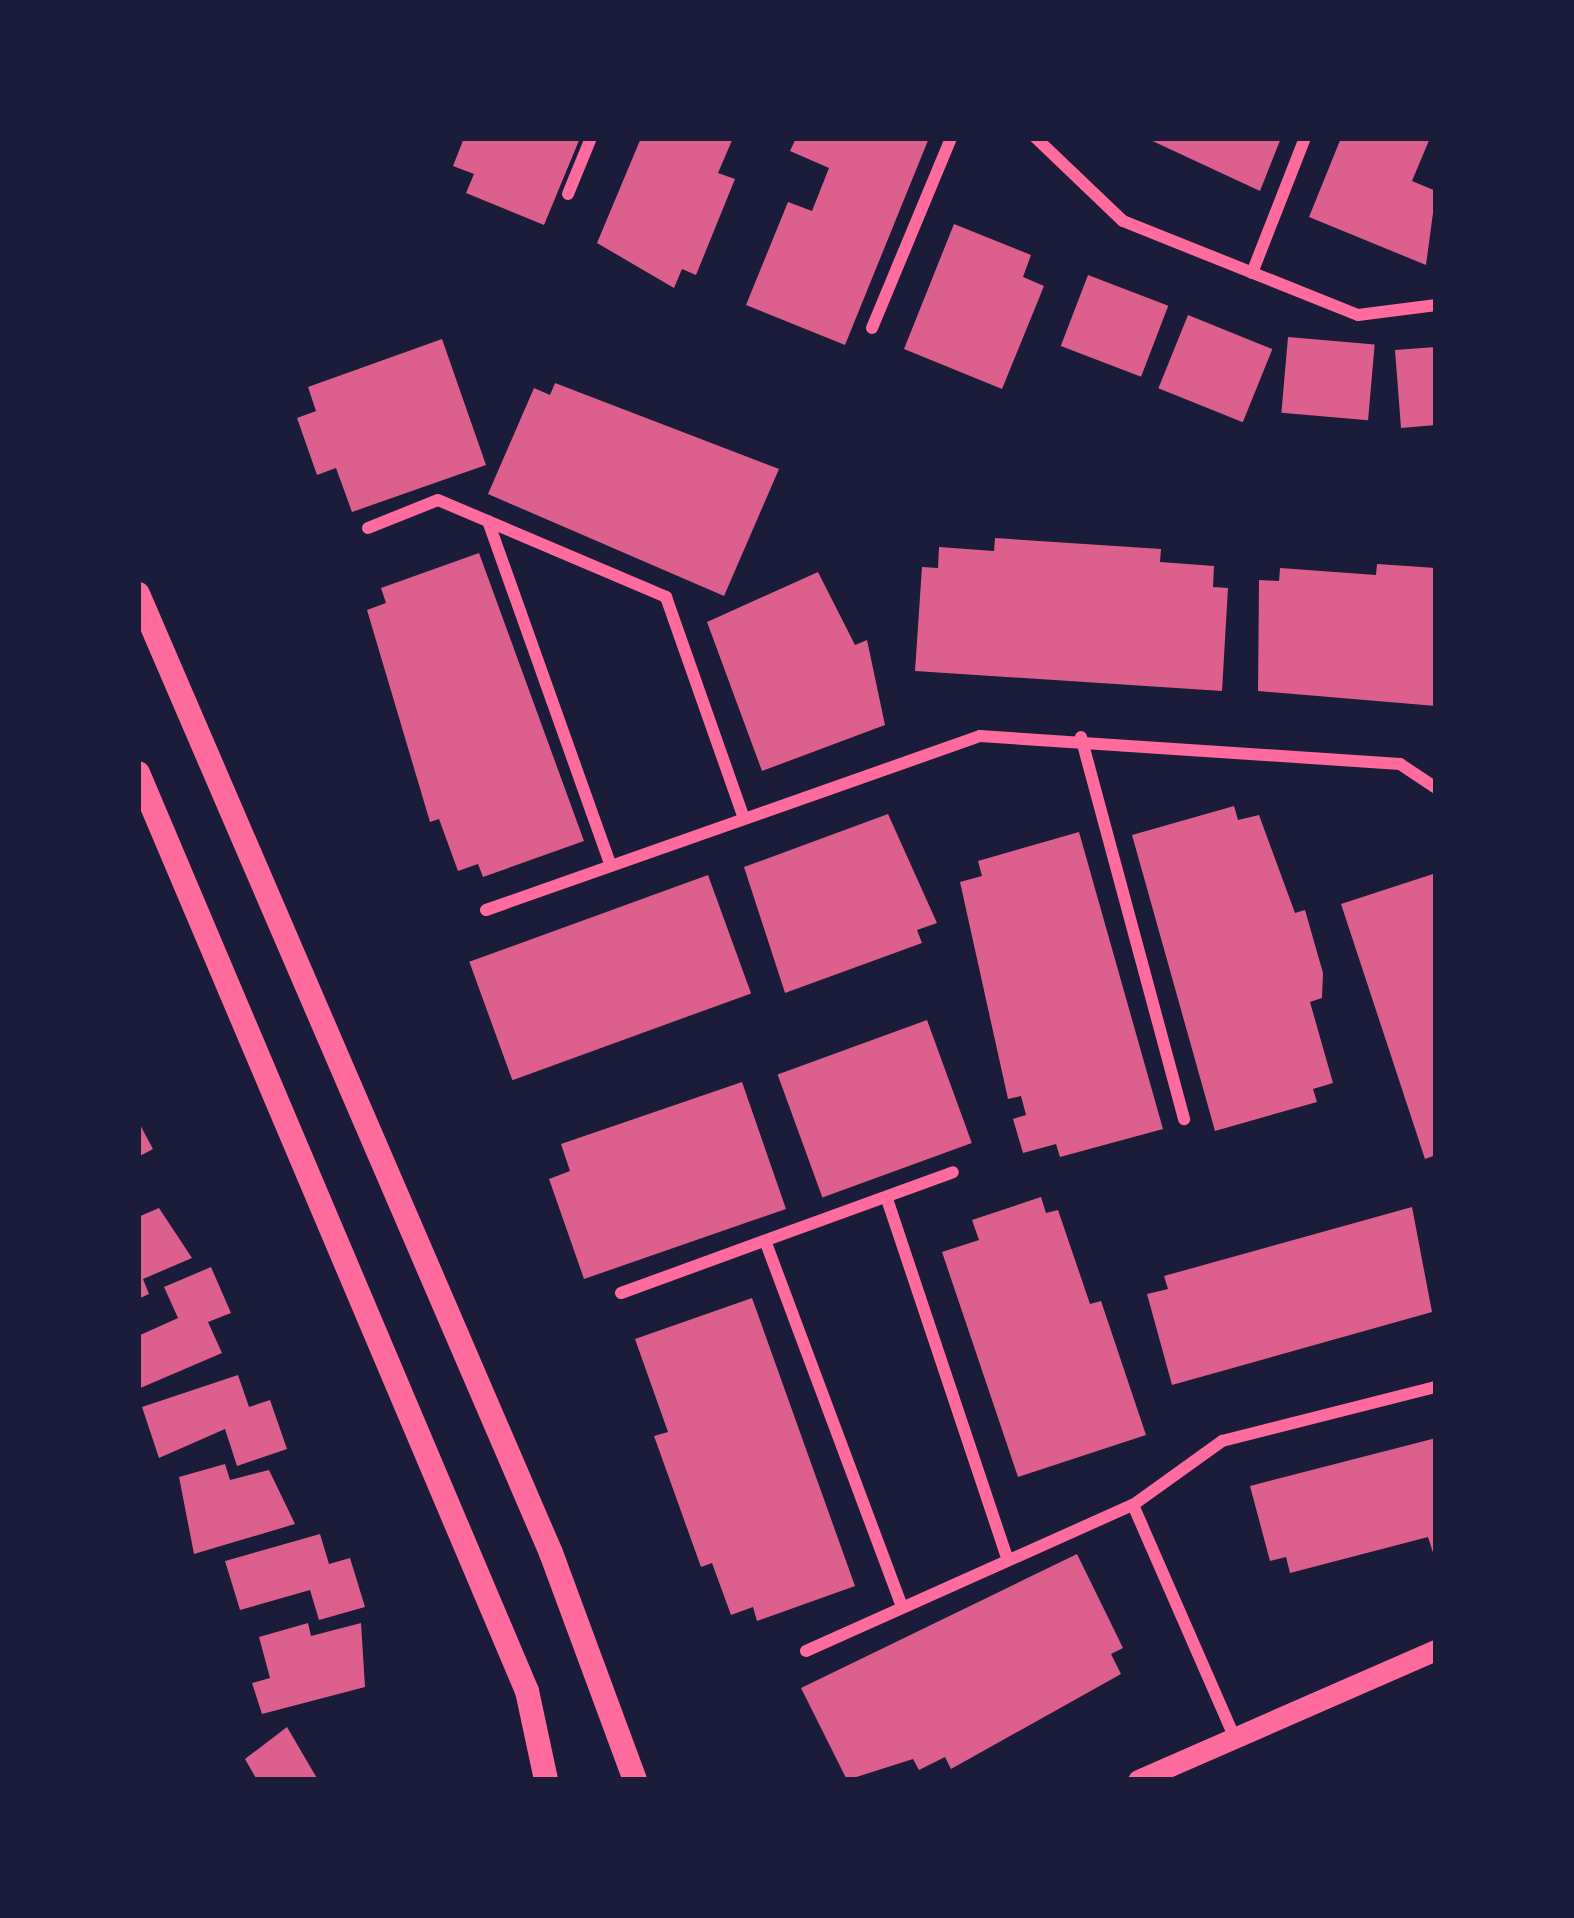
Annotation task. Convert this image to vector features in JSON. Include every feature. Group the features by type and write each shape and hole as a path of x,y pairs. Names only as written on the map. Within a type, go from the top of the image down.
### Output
{"main road":[{"path":"138,594 551,1552 635,1780"},
{"path":"138,773 527,1691 546,1780"}],"street":[{"path":"568,194 591,138"},
{"path":"872,328 951,138"},
{"path":"1036,138 1123,221 1358,315 1436,305"},
{"path":"1252,273 1305,138"},
{"path":"368,528 438,500 666,597 744,819"},
{"path":"488,521 611,866"},
{"path":"486,910 980,736 1081,737 1400,764 1436,788"},
{"path":"1081,737 1184,1119"},
{"path":"621,1293 888,1202 953,1172"},
{"path":"888,1202 1006,1555"},
{"path":"766,1243 901,1604"},
{"path":"806,1651 1006,1555 1133,1504 1222,1441 1436,1387"},
{"path":"1133,1504 1234,1736"},
{"path":"1138,1780 1436,1650"},
{"path":"1174,1780 1195,1757"}],"building":[{"path":"464,138 580,138 544,225 466,193 474,174 453,166"},
{"path":"641,138 733,138 718,173 735,179 696,275 682,269 674,288 597,243"},
{"path":"796,138 929,138 845,345 746,305 788,202 812,211 829,168 790,151"},
{"path":"1146,138 1281,138 1260,191"},
{"path":"1341,138 1430,138 1412,181 1436,191 1426,265 1309,217"},
{"path":"954,224 1031,255 1023,277 1044,286 1002,389 904,349"},
{"path":"1088,275 1168,306 1141,377 1061,346"},
{"path":"1188,315 1272,349 1243,422 1158,388"},
{"path":"1288,337 1375,345 1368,420 1281,413"},
{"path":"442,339 486,465 352,512 336,468 317,475 297,418 316,411 308,387"},
{"path":"1436,347 1436,425 1401,428 1395,350"},
{"path":"555,383 779,469 724,596 488,494 534,388 550,395"},
{"path":"995,538 1161,549 1160,562 1214,566 1213,587 1228,588 1222,691 915,671 922,567 938,568 939,547 994,551"},
{"path":"479,553 584,841 483,877 478,864 458,871 439,819 430,822 367,610 386,603 381,588"},
{"path":"1377,564 1436,568 1436,706 1258,691 1259,580 1279,581 1280,568 1376,575"},
{"path":"818,572 855,645 867,640 885,725 762,771 707,622"},
{"path":"1234,806 1238,820 1259,815 1295,913 1305,910 1323,973 1322,998 1310,1002 1333,1083 1313,1089 1317,1102 1215,1131 1132,835"},
{"path":"888,814 937,923 917,930 922,943 785,993 744,867"},
{"path":"1079,832 1163,1129 1060,1157 1056,1144 1023,1153 1013,1119 1026,1115 1021,1096 1008,1099 960,882 982,876 978,861"},
{"path":"1436,873 1436,1155 1425,1159 1341,904"},
{"path":"708,875 751,993 512,1080 469,962"},
{"path":"927,1020 972,1143 822,1197 778,1074"},
{"path":"742,1082 786,1209 584,1279 549,1179 570,1171 561,1144"},
{"path":"138,1121 153,1149 138,1157"},
{"path":"1041,1197 1046,1213 1058,1210 1090,1304 1101,1301 1146,1435 1018,1477 942,1252 979,1240 972,1220"},
{"path":"1412,1207 1432,1312 1172,1385 1147,1294 1168,1289 1164,1276"},
{"path":"159,1208 192,1258 143,1279 149,1294 138,1299 138,1217"},
{"path":"211,1267 231,1313 208,1322 222,1353 138,1389 138,1336 178,1318 164,1287"},
{"path":"752,1298 855,1586 757,1621 753,1607 731,1615 712,1563 701,1567 654,1436 668,1432 635,1339"},
{"path":"238,1375 249,1407 270,1400 287,1449 237,1466 225,1429 159,1458 142,1407"},
{"path":"1436,1438 1436,1562 1428,1537 1290,1573 1286,1557 1270,1561 1250,1486"},
{"path":"225,1464 230,1480 269,1470 295,1524 194,1554 179,1477"},
{"path":"320,1534 329,1564 350,1558 365,1607 319,1620 310,1590 240,1610 225,1561"},
{"path":"1077,1554 1123,1648 1111,1654 1121,1674 951,1769 945,1757 919,1770 913,1759 847,1780 801,1688"},
{"path":"308,1623 311,1636 361,1623 365,1687 262,1714 252,1683 270,1678 259,1637"},
{"path":"287,1727 318,1780 257,1780 245,1759"}]}
